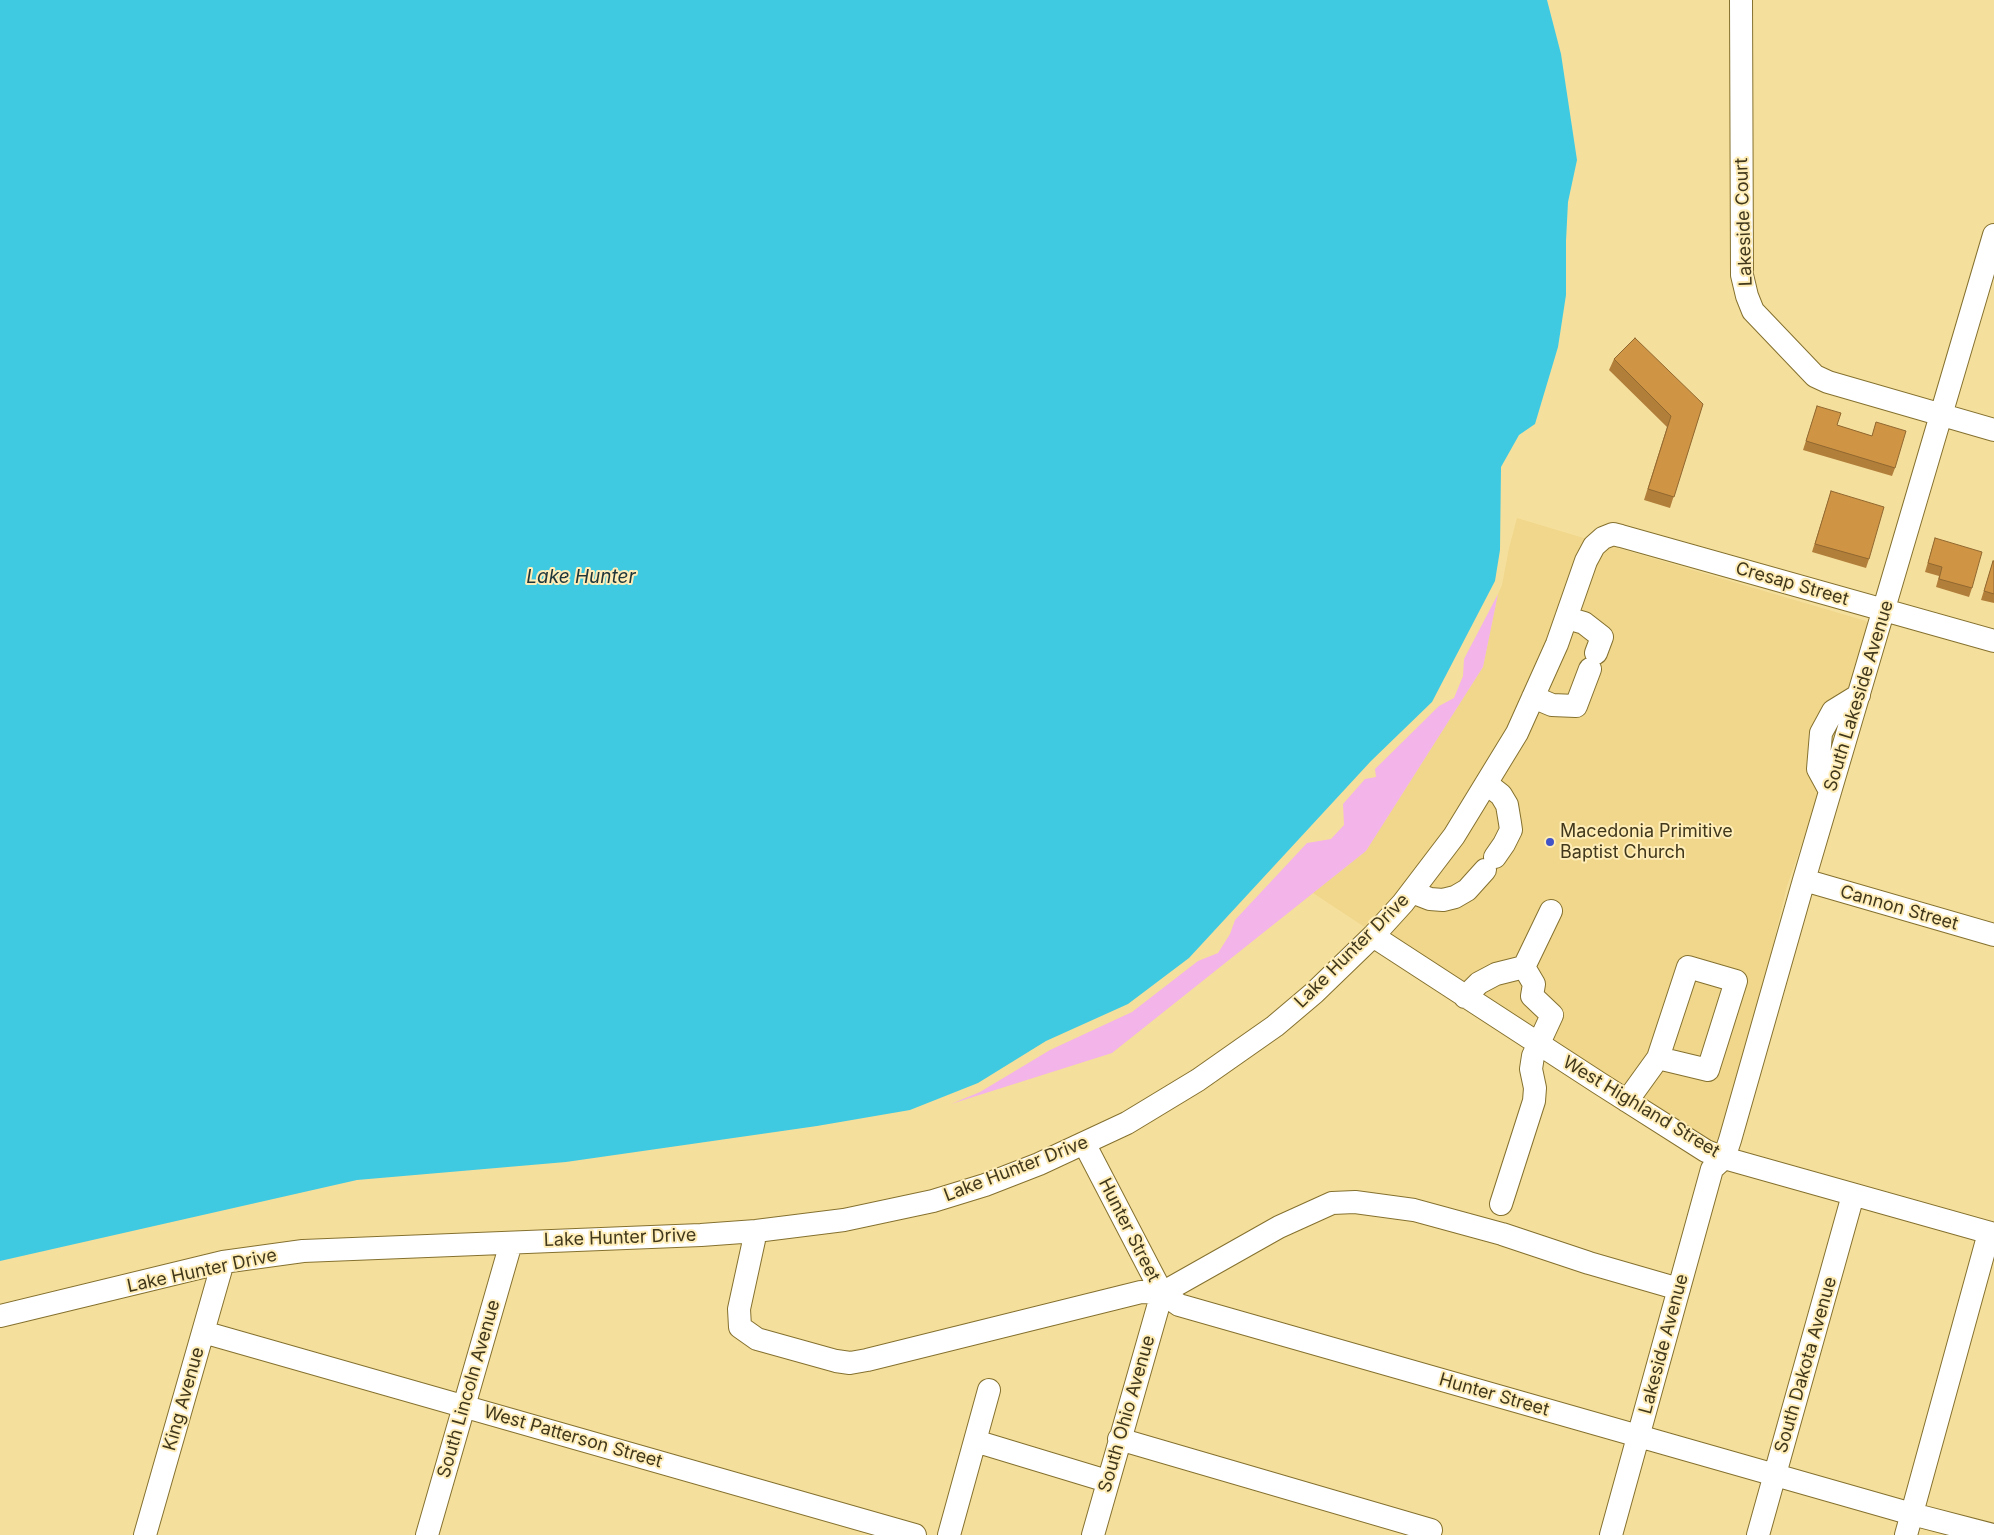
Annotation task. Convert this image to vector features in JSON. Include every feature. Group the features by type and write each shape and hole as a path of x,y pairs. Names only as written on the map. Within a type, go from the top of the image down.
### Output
{"street":[{"name":"Lakeside Court","path":"1741,0 1742,275 1747,296 1754,311 1815,376 1828,382 1994,430"},
{"name":"South Lakeside Avenue","path":"1724,1158 1994,235"},
{"name":"Cresap Street","path":"1594,546 1603,538 1613,534 1994,641"},
{"name":"Lake Hunter Drive","path":"0,1316 223,1262 303,1251 756,1230 844,1220 933,1201 985,1185 1038,1164 1127,1123 1198,1080 1275,1026 1314,993 1373,936 1412,892 1454,836 1517,733 1567,618 1586,561 1594,546"},
{"path":"1533,697 1552,704 1576,706 1602,637 1584,624 1567,618"},
{"path":"1412,892 1430,899 1443,900 1455,897 1467,890 1490,864 1504,844 1511,830 1507,805 1501,795 1487,784"},
{"name":"Cannon Street","path":"1804,880 1994,935"},
{"path":"1524,967 1551,911"},
{"name":"West Highland Street","path":"1373,936 1706,1151 1724,1158 1991,1233"},
{"path":"1466,997 1479,982 1508,970 1524,967"},
{"path":"1501,1204 1536,1094 1531,1063 1552,1015 1532,996 1534,984 1524,967"},
{"path":"1627,1101 1658,1058 1688,967 1736,981 1708,1070 1658,1058"},
{"name":"Hunter Street","path":"1084,1143 1162,1293 1179,1305 1775,1475 1909,1524 1993,1535"},
{"name":"Lakeside Avenue","path":"1611,1535 1712,1168 1724,1158"},
{"name":"South Dakota Avenue","path":"1758,1535 1853,1195"},
{"path":"756,1230 739,1309 740,1327 757,1339 836,1361 850,1363 1141,1292 1162,1293 1279,1226 1332,1203 1355,1202 1414,1210 1502,1234 1589,1263 1679,1288"},
{"path":"1909,1524 1991,1233"},
{"name":"South Lincoln Avenue","path":"431,1534 464,1405 510,1242"},
{"name":"King Avenue","path":"145,1535 223,1262"},
{"name":"South Ohio Avenue","path":"1093,1535 1162,1293"},
{"name":"West Patterson Street","path":"203,1332 914,1535"},
{"path":"949,1535 989,1390"},
{"path":"1119,1439 1431,1530"},
{"path":"975,1441 1107,1481"}],"shaded area":[{"path":"1517,518 1587,539 1581,546 1582,548 1548,640 1508,728 1447,830 1397,895 1366,928 1313,893 1366,851 1483,667 1498,594 1502,585"},
{"path":"1611,546 1866,621 1869,627 1822,786 1787,886 1763,987 1718,1144 1604,1074 1388,934 1525,738 1549,691 1595,566 1602,553"},
{"path":"1498,594 1483,667 1366,851 1112,1053 951,1104 980,1092 1050,1050 1132,1012 1198,961 1218,953 1230,934 1235,920 1307,843 1331,839 1344,825 1343,804 1365,779 1376,777 1375,769 1439,706 1454,698 1463,676 1464,659"}],"water":[{"name":"Lake Hunter","path":"0,0 1547,0 1561,54 1577,160 1568,202 1566,295 1558,347 1535,424 1519,435 1501,467 1500,550 1495,581 1432,702 1371,761 1189,958 1128,1004 1046,1041 978,1083 910,1110 817,1126 566,1162 357,1180 0,1261"}],"building":[{"path":"1635,338 1703,404 1674,497 1648,489 1671,416 1614,359"},
{"path":"1817,406 1841,413 1837,425 1872,436 1876,422 1906,431 1895,468 1806,441"},
{"path":"1831,491 1884,507 1869,559 1815,544"},
{"path":"1935,538 1982,552 1972,588 1939,579 1942,567 1928,563"},
{"path":"1994,561 1994,594 1984,591"}],"place":[{"name":"Macedonia Primitive Baptist Church","path":"1550,842"}]}
